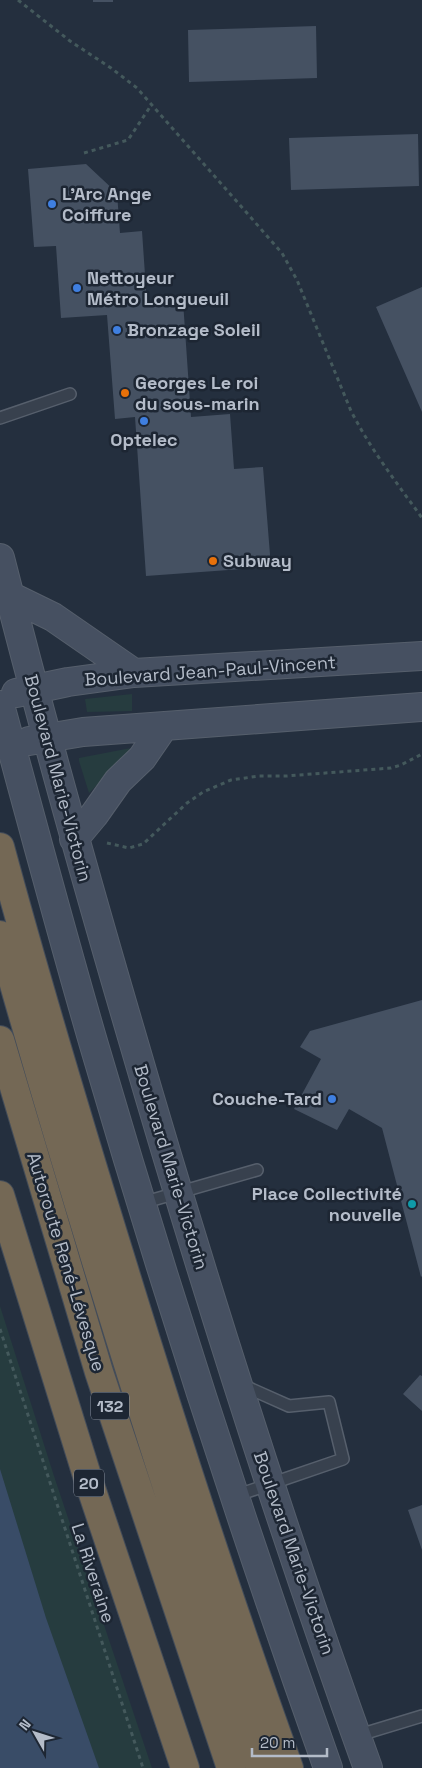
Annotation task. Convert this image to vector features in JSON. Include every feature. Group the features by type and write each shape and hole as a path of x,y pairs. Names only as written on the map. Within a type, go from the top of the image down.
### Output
{"highway":[{"path":"0,847 26,946 166,1405 255,1673 289,1768"},
{"path":"0,935 76,1199 116,1329 260,1768"},
{"name":"Autoroute René-Lévesque","path":"0,1040 99,1372 231,1768"},
{"name":"20","path":"0,1195 89,1482 185,1768"}],"street":[{"name":"Boulevard Marie-Victorin","path":"0,558 74,839 178,1192 270,1484 368,1768"},
{"path":"10,596 53,617 134,673"},
{"name":"Boulevard Jean-Paul-Vincent","path":"0,697 68,682 134,673 422,656"},
{"name":"Boulevard Marie-Victorin","path":"0,705 91,1037 142,1203 235,1496 328,1768"},
{"path":"11,745 46,737 83,732 422,707"},
{"path":"74,839 118,781 142,758 164,726"}],"lane":[{"path":"0,418 70,394"},
{"path":"142,1203 257,1170"},
{"path":"235,1496 343,1459 328,1402 289,1406 237,1382"},
{"path":"356,1736 422,1716"}],"path":[{"path":"18,0 70,41 126,79 152,104 282,253 297,280 351,411 362,432 380,462 422,518"},
{"path":"84,152 128,140 152,104"},
{"path":"107,843 129,848 143,844 187,803 203,792 230,780 260,776 286,776 391,768 422,754"},
{"name":"La Riveraine","path":"0,1328 143,1768"}],"green space":[{"path":"132,694 132,711 87,712 85,699"},
{"path":"131,748 134,752 89,793 79,758"},
{"path":"0,1306 54,1476 152,1768 0,1768"}],"water":[{"path":"0,1469 46,1618 99,1768 0,1768"}],"building":[{"path":"93,0 113,0 113,2 93,2"},
{"path":"316,26 317,78 189,82 188,30"},
{"path":"418,134 419,186 291,190 289,138"},
{"path":"86,164 117,193 120,233 142,231 147,304 183,301 191,417 230,414 234,469 263,467 271,567 146,576 135,417 115,419 107,315 61,318 56,246 34,247 28,169"},
{"path":"422,287 422,412 376,307"},
{"name":"Place Collectivité nouvelle","path":"422,1000 421,1277 382,1128 349,1109 337,1130 294,1109 321,1059 300,1047 310,1031"},
{"path":"420,1375 422,1376 422,1411 403,1394"},
{"path":"422,1505 422,1550 408,1510"}],"place":[{"name":"L'Arc Ange Coiffure","path":"52,204"},
{"name":"Nettoyeur Métro Longueuil","path":"77,288"},
{"name":"Bronzage Soleil","path":"117,330"},
{"name":"Georges Le roi du sous-marin","path":"125,393"},
{"name":"Optelec","path":"144,421"},
{"name":"Subway","path":"213,561"},
{"name":"Couche-Tard","path":"332,1099"},
{"name":"Place Collectivité nouvelle","path":"412,1204"}]}
